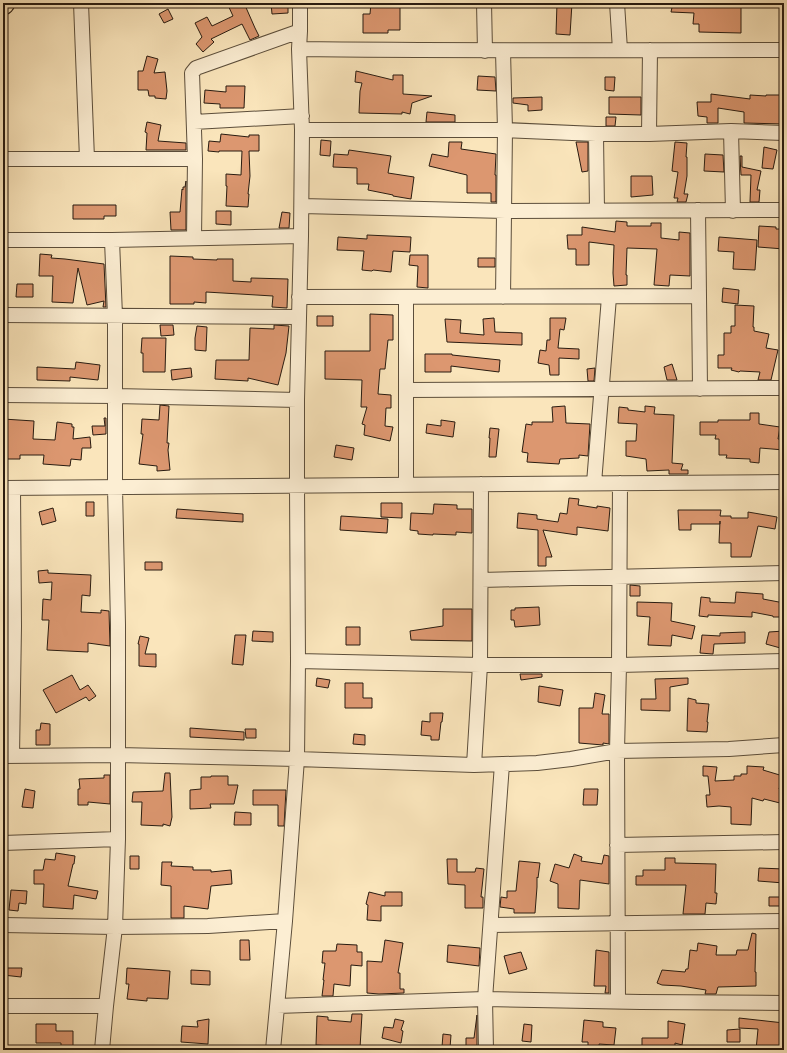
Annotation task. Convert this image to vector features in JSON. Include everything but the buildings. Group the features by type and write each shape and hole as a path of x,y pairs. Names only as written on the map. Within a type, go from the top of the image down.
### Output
{"street":[{"path":"81,3 87,159"},
{"path":"273,1050 285,920 297,759 297,400 302,236 302,123 299,49 300,3"},
{"path":"484,3 485,51"},
{"path":"618,3 620,50"},
{"path":"194,238 195,159 192,73 196,68 300,31"},
{"path":"299,49 485,51 784,50"},
{"path":"503,297 505,211 504,50"},
{"path":"649,134 650,50"},
{"path":"194,122 302,123 596,134 731,132 784,133"},
{"path":"731,132 733,211"},
{"path":"596,134 597,211"},
{"path":"3,159 195,159"},
{"path":"302,206 505,211 784,210"},
{"path":"698,210 700,389"},
{"path":"3,240 112,240 302,236"},
{"path":"102,1050 115,927 118,838 118,625 115,488 115,316 112,240"},
{"path":"299,297 699,296"},
{"path":"406,297 406,485"},
{"path":"594,483 609,297"},
{"path":"3,315 299,317"},
{"path":"406,390 784,388"},
{"path":"3,395 297,400"},
{"path":"784,482 8,488 14,626 8,756 118,755 297,759 474,766 537,763 617,751 729,749 784,745"},
{"path":"618,1002 617,751 620,483"},
{"path":"474,766 480,665 481,484"},
{"path":"481,580 784,573"},
{"path":"298,661 480,665 784,661"},
{"path":"486,1050 485,999 502,764"},
{"path":"3,842 118,838"},
{"path":"617,844 784,842"},
{"path":"3,925 115,927 208,926 285,920"},
{"path":"491,925 784,921"},
{"path":"277,1006 485,999 618,1002 784,1003"},
{"path":"3,1006 106,1006"}]}
